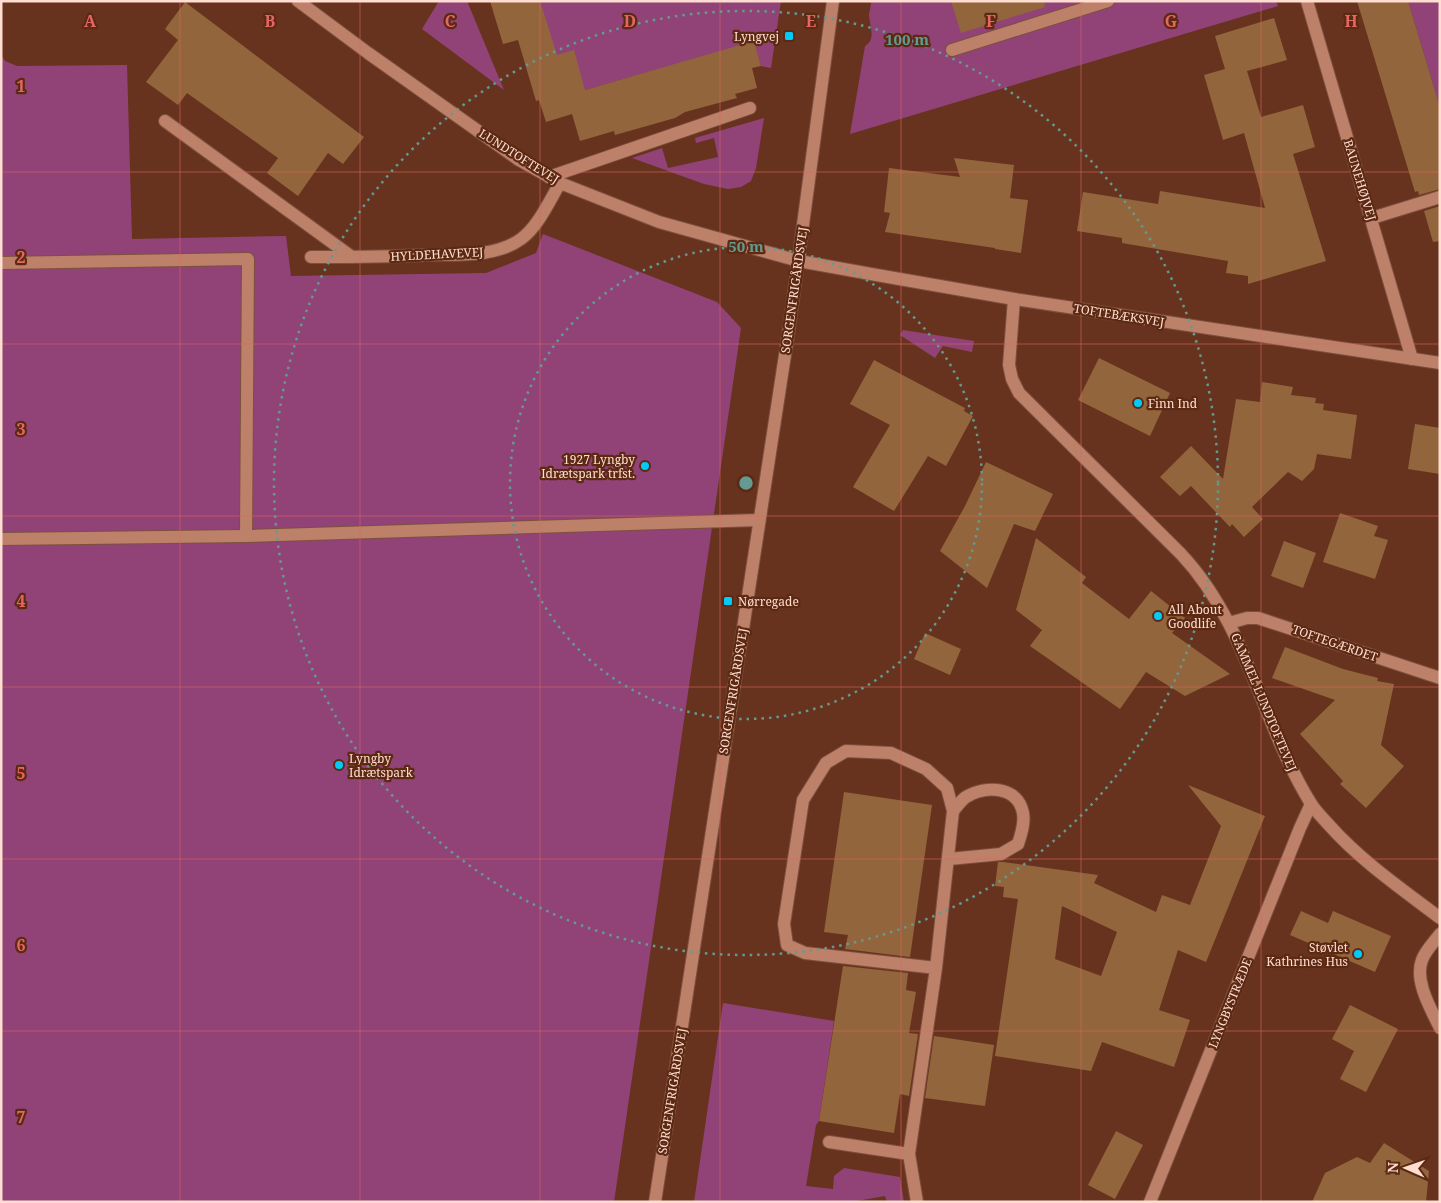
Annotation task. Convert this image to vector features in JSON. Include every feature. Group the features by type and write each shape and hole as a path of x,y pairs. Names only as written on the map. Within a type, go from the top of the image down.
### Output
{"street":[{"name":"LUNDTOFTEVEJ","path":"298,1 512,155 555,180 659,222 799,261"},
{"name":"SORGENFRIGÅRDSVEJ","path":"655,1202 799,261 833,1"},
{"path":"952,50 1108,1"},
{"name":"BAUNEHØJVEJ","path":"1307,1 1412,359"},
{"path":"555,180 750,108"},
{"path":"165,121 352,257"},
{"name":"HYLDEHAVEVEJ","path":"311,257 480,253 507,247 521,240 531,231 555,180"},
{"path":"1372,218 1440,196"},
{"path":"1,263 248,259 246,536"},
{"name":"TOFTEBÆKSVEJ","path":"799,261 1014,299 1440,364"},
{"name":"GAMMEL LUNDTOFTEVEJ","path":"1014,299 1009,365 1012,379 1019,393 1194,568 1229,623 1288,760 1311,804 1350,846 1440,918"},
{"path":"1,539 246,536 759,520"},
{"name":"TOFTEGÆRDET","path":"1229,623 1247,618 1258,618 1440,678"},
{"path":"917,1202 909,1154 936,968 954,812 947,788 926,769 891,753 846,751 826,764 802,800 784,924 788,945 804,954 936,968"},
{"path":"949,859 1001,854 1018,844 1022,830 1023,813 1016,799 1004,790 990,789 977,792 964,798 954,812"},
{"name":"LYNGBYSTRÆDE","path":"1150,1202 1296,837 1311,804"},
{"path":"1440,934 1421,961 1420,971 1427,1000 1440,1028"},
{"path":"830,1142 909,1154"}],"shaded area":[{"path":"439,1 467,1 504,90 422,29"},
{"path":"540,1 781,1 771,68 761,66 754,42 585,90 528,63"},
{"path":"871,1 1276,1 1278,6 850,134 865,46 869,43 872,36 869,14"},
{"path":"1408,1 1440,1 1440,107"},
{"name":"Lyngby Idrætspark","path":"1,55 5,61 17,66 127,65 132,239 286,236 291,276 486,273 536,253 543,234 717,302 741,328 614,1202 1,1202"},
{"path":"764,118 756,168 751,181 741,187 728,189 704,184 632,158 662,148 668,168 718,157 714,138 696,143 695,138"},
{"path":"903,330 974,341 972,352 943,346 935,358 900,335"},
{"path":"723,1003 834,1021 819,1121 816,1125 806,1186 833,1189 834,1176 844,1168 900,1177 904,1202 887,1202 885,1196 851,1202 694,1202"}],"building":[{"path":"490,1 540,1 557,55 574,50 585,90 754,41 761,66 752,68 757,88 735,94 737,98 685,112 675,118 615,135 614,131 580,141 572,114 546,122 539,100 536,101 518,40 503,44"},
{"path":"951,1 1044,1 1045,7 961,33"},
{"path":"1357,1 1408,1 1440,107 1440,189 1419,195 1418,191 1415,192"},
{"path":"185,2 364,137 343,164 328,153 298,196 267,173 278,158 187,93 178,105 146,82 178,40 165,29"},
{"path":"1274,18 1287,60 1247,71 1261,117 1303,105 1315,147 1293,154 1326,261 1248,284 1248,276 1226,273 1228,261 1122,243 1122,238 1077,231 1083,192 1158,204 1160,191 1265,208 1244,133 1223,140 1204,75 1225,69 1215,36"},
{"path":"954,158 1014,165 1010,198 1028,200 1021,253 885,232 890,213 884,212 889,168 960,177"},
{"path":"1440,206 1440,241 1433,242 1424,211"},
{"path":"1099,358 1170,393 1150,436 1078,400"},
{"path":"874,360 965,408 964,411 973,416 946,466 928,456 894,511 853,487 890,425 850,404"},
{"path":"1262,382 1293,387 1291,395 1316,398 1315,403 1324,404 1323,410 1357,415 1351,459 1317,454 1314,469 1302,481 1288,472 1252,507 1263,519 1244,537 1232,524 1230,527 1191,486 1180,496 1160,477 1191,446 1223,479 1236,399 1260,402"},
{"path":"1415,424 1440,428 1440,474 1408,469"},
{"path":"986,462 1053,494 1035,531 1014,524 987,588 940,551 965,506"},
{"path":"1340,513 1378,526 1374,536 1388,540 1375,579 1323,562"},
{"path":"1036,538 1086,577 1082,583 1129,619 1151,591 1185,618 1172,633 1230,674 1185,696 1146,672 1120,709 1030,646 1042,630 1016,610"},
{"path":"1284,541 1316,553 1303,588 1271,576"},
{"path":"925,633 961,649 950,675 914,659"},
{"path":"1285,647 1343,669 1378,678 1377,681 1394,684 1381,745 1404,766 1366,808 1340,784 1343,781 1300,734 1335,700 1272,678"},
{"path":"1188,785 1265,816 1206,962 1178,950 1159,1010 1190,1020 1174,1067 1102,1042 1091,1071 995,1056 1018,899 1003,897 1004,887 995,886 998,862 1098,875 1094,883 1156,912 1162,895 1190,905 1221,826","holes":["1062,906 1117,932 1101,976 1055,959"]},
{"path":"844,792 932,805 910,957 845,949 848,935 824,932"},
{"name":"Støvlet Kathrines Hus","path":"1301,911 1328,923 1333,911 1391,936 1375,972 1290,935"},
{"path":"843,966 908,973 906,990 916,992 909,1033 918,1034 909,1096 900,1094 894,1133 819,1121"},
{"path":"1350,1005 1398,1029 1366,1092 1340,1079 1354,1051 1332,1039"},
{"path":"934,1036 994,1045 985,1106 925,1098"},
{"path":"1116,1131 1143,1145 1115,1199 1088,1185"},
{"path":"1384,1143 1429,1171 1426,1202 1312,1202 1325,1173 1357,1157 1370,1163"}],"place":[{"name":"Lyngvej","path":"789,36"},
{"name":"Finn Ind","path":"1138,403"},
{"name":"1927 Lyngby Idrætspark trfst.","path":"645,466"},
{"name":"Nørregade","path":"728,601"},
{"name":"All About Goodlife","path":"1158,616"},
{"name":"Lyngby Idrætspark","path":"339,765"},
{"name":"Støvlet Kathrines Hus","path":"1358,954"}]}
